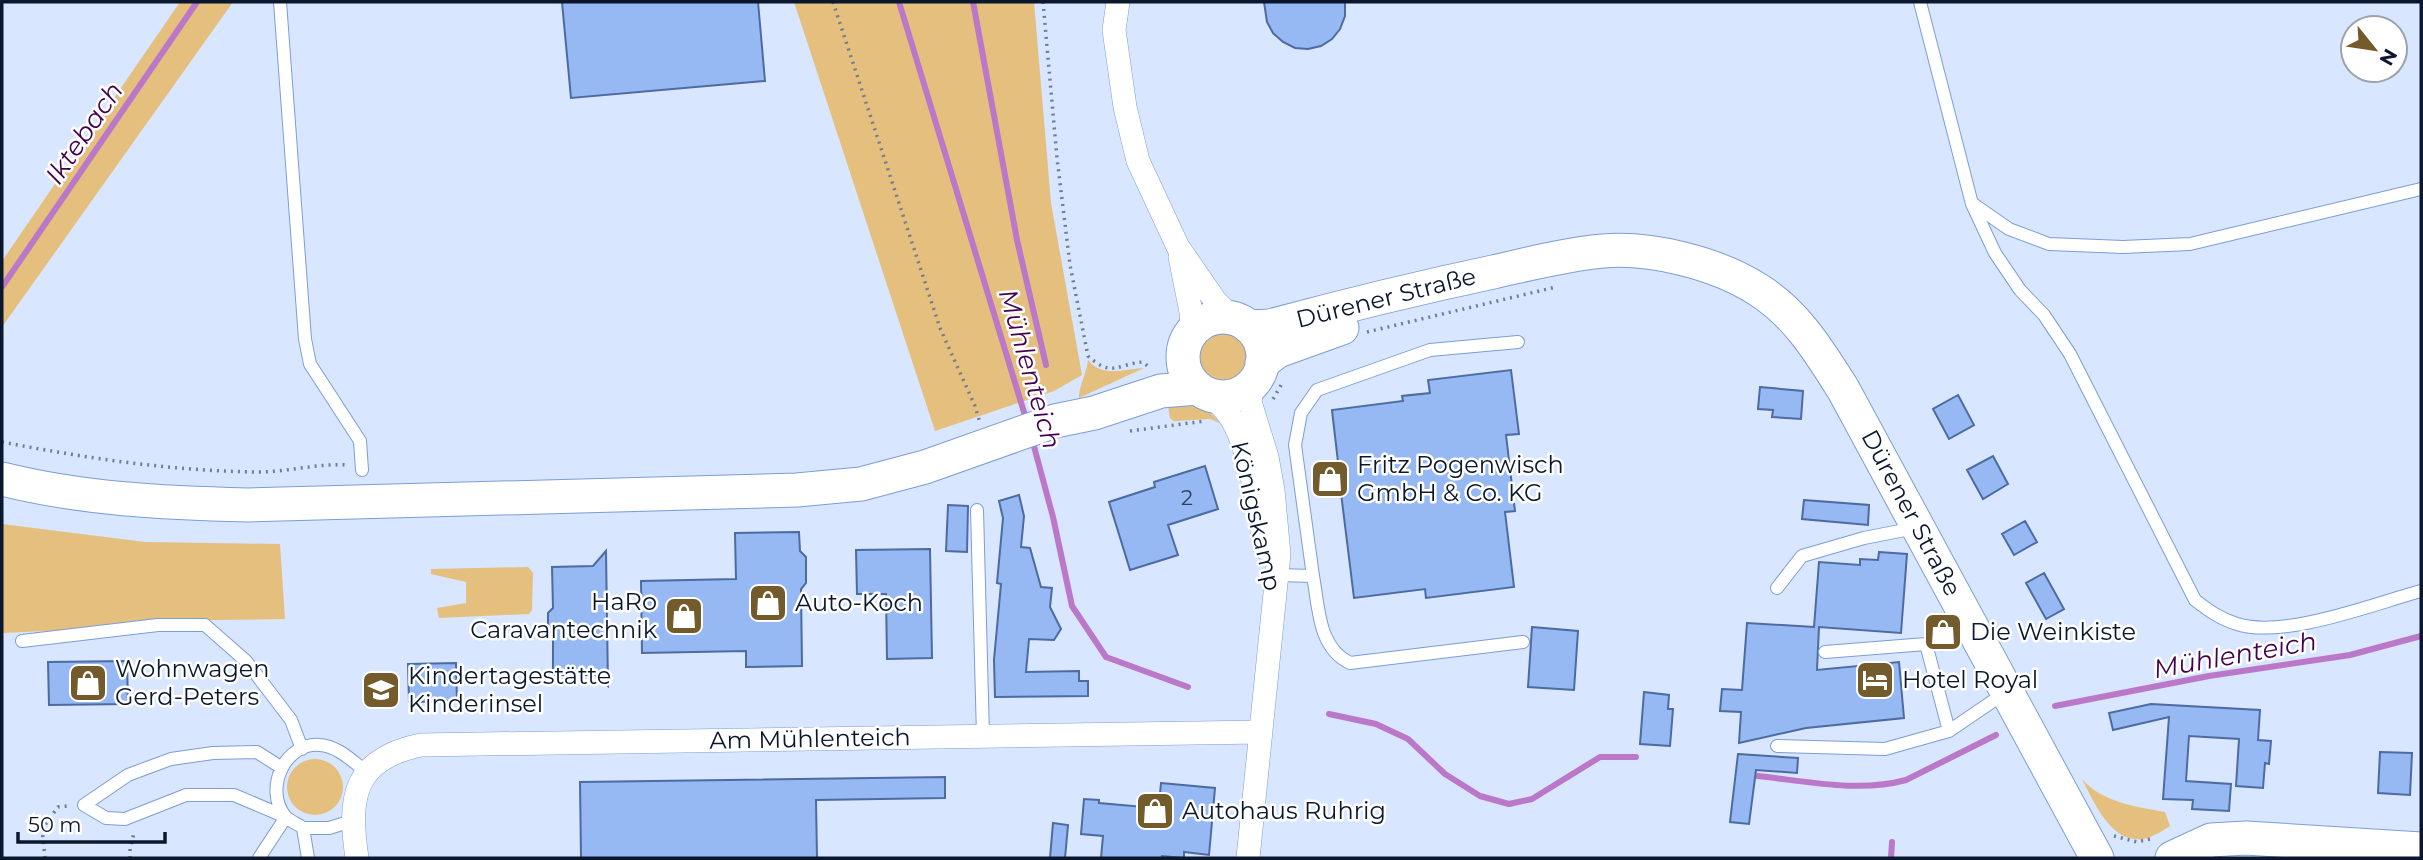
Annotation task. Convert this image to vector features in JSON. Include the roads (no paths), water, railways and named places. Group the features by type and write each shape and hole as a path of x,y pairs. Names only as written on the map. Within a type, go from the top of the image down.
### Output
{"main road":[{"name":"Dürener Straße","path":"1241,323 1270,326 1404,291 1605,251 1698,262 1730,274 1758,290 1785,311 1808,335 1843,389 2009,695 2103,846"},
{"name":"Dürener Straße","path":"1268,374 1278,351 1322,334 1462,296 1647,254"},
{"path":"2,479 37,488 86,495 190,504 248,505 784,490 861,484 925,467 1051,423 1094,413 1161,391 1204,391 1226,397 1240,393 1268,374 1258,338 1241,323 1210,319 1152,373 1051,423"},
{"path":"1187,343 1186,373 1204,391"},
{"path":"2164,847 2204,849 2246,838 2316,850 2421,849"}],"street":[{"path":"1118,2 1114,30 1125,107 1138,161 1178,247 1216,302 1241,323"},
{"path":"1178,247 1191,312 1187,343"},
{"name":"Königskamp","path":"1248,858 1279,554 1267,457 1250,402 1268,374"},
{"name":"Königskamp","path":"1204,391 1227,412 1247,459 1275,603"},
{"name":"Am Mühlenteich","path":"367,772 377,760 397,750 421,745 1261,732"},
{"path":"357,858 352,821 356,795 367,772"}],"lane":[{"path":"280,2 305,339 310,364 360,442 362,470"},
{"path":"1920,2 1972,204 1995,253 2020,290 2044,315 2070,354 2195,600 2214,615 2239,625 2273,628 2313,621 2421,591"},
{"path":"1972,204 2009,229 2049,244 2123,247 2190,244 2421,189"},
{"path":"1518,342 1430,350 1317,390 1301,413 1295,445 1313,576 1326,641 1337,657 1350,663 1522,642"},
{"path":"976,510 983,736"},
{"path":"1777,588 1802,556 1864,538 1918,527"},
{"path":"1277,576 1313,576"},
{"path":"22,641 158,625 205,625 246,661 291,720 302,749"},
{"path":"1825,652 1926,643 1957,635 1972,626"},
{"path":"1926,643 1949,731"},
{"path":"1777,746 1885,749 1949,731 1993,701 2009,695"},
{"path":"286,817 275,798 276,781 289,758 302,749 319,744 339,751 367,772"},
{"path":"282,768 257,752 213,753 171,759 128,775 84,805 106,818 125,818 187,794 234,795 286,817 303,828 329,828 352,821"},
{"path":"259,858 286,817"},
{"path":"303,828 308,858"}],"waterway":[{"name":"Iktebach","path":"2,287 197,2"},
{"name":"Mühlenteich","path":"899,2 1027,422"},
{"path":"973,2 1017,240 1046,365"},
{"name":"Mühlenteich","path":"1032,439 1053,517 1072,606 1106,657 1188,687"},
{"name":"Mühlenteich","path":"2055,706 2209,676 2350,655 2421,636"},
{"name":"Mühlenteich","path":"1329,714 1376,724 1408,739 1445,774 1480,796 1509,804 1532,799 1600,757 1636,757"},
{"name":"Mühlenteich","path":"1758,776 1832,785 1888,784 1906,780 1996,735"},
{"path":"1891,858 1892,842"}],"place":[{"name":"Fritz Pogenwisch GmbH & Co. KG","path":"1330,479"},
{"name":"Auto-Koch","path":"768,603"},
{"name":"HaRo Caravantechnik","path":"684,616"},
{"name":"Die Weinkiste","path":"1943,632"},
{"name":"Hotel Royal","path":"1875,680"},
{"name":"Wohnwagen Gerd-Peters","path":"88,683"},
{"name":"Kindertagestätte Kinderinsel","path":"381,690"},
{"name":"Autohaus Ruhrig","path":"1155,811"}]}
